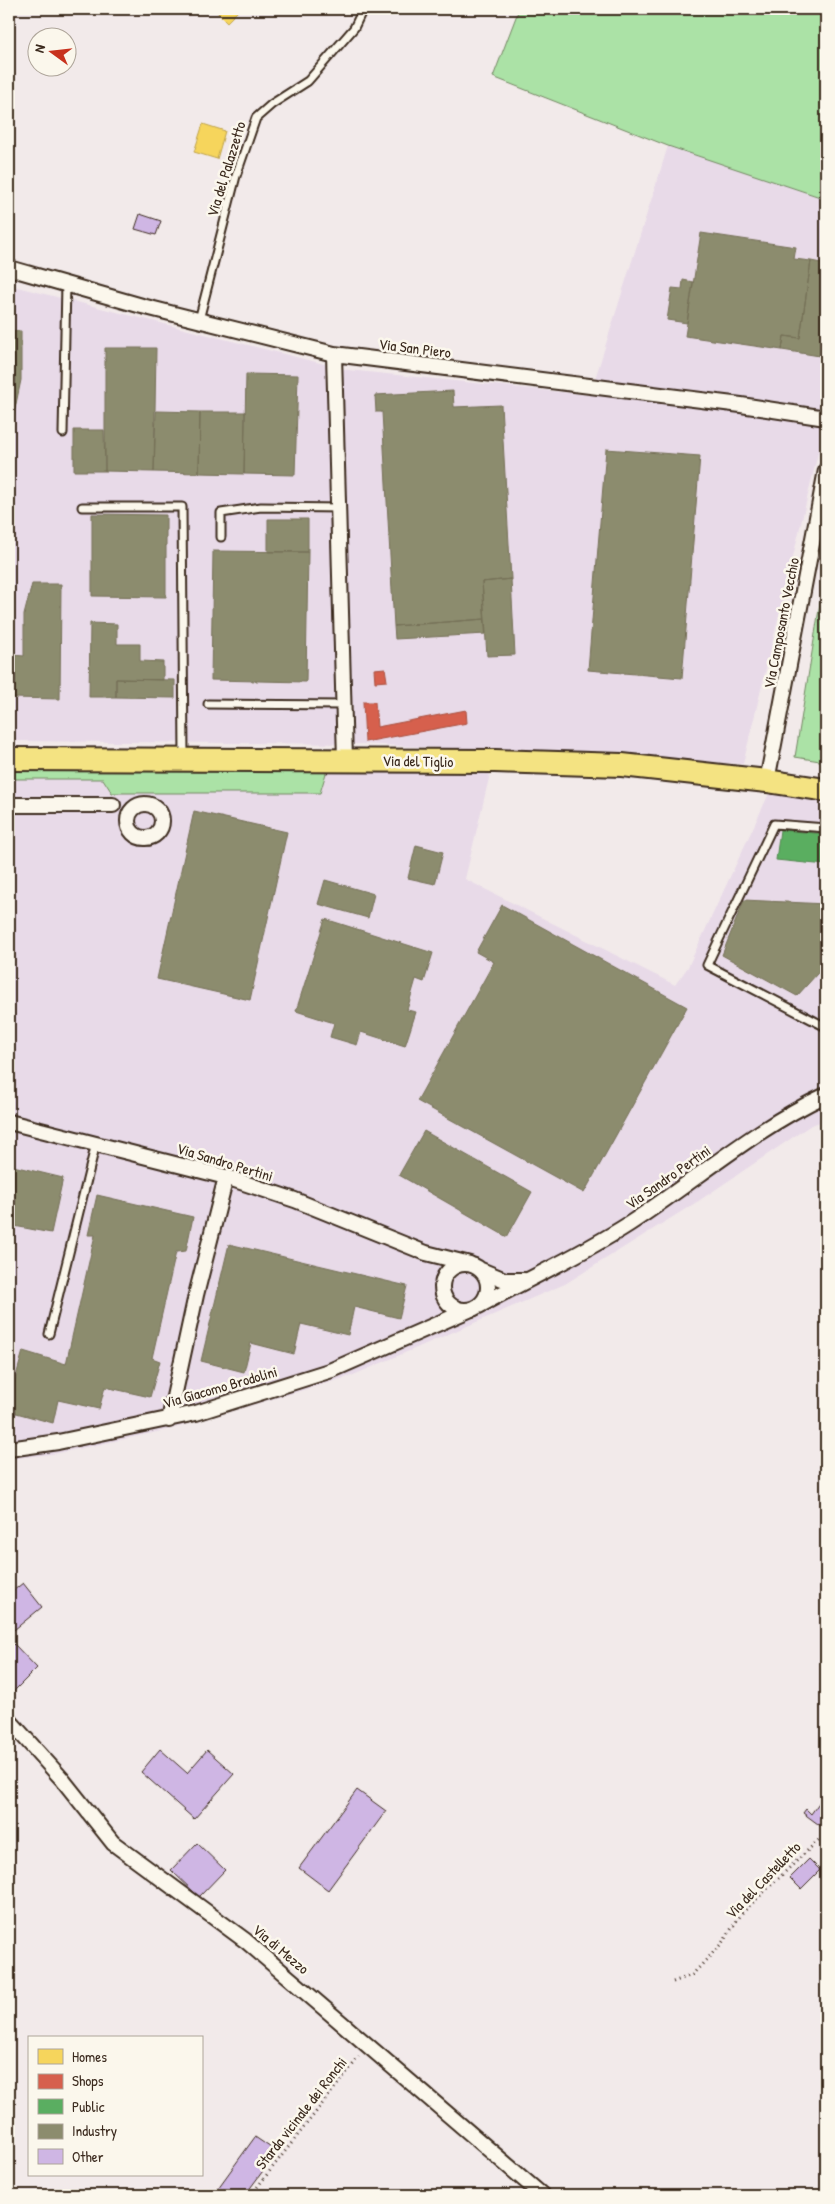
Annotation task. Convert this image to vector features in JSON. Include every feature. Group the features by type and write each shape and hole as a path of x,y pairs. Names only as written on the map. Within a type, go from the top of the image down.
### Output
{"main road":[{"name":"Via del Tiglio","path":"9,759 345,760 622,765 767,781 826,790"}],"street":[{"name":"Via San Piero","path":"9,268 199,320 334,354 741,405 826,418"},
{"path":"334,354 340,508 345,760"},
{"name":"Via Camposanto Vecchio","path":"767,781 826,470"},
{"path":"128,822 131,812 143,804"},
{"path":"9,805 143,804 155,807 161,814 163,821 158,833 145,839 139,837 130,830 128,822 120,810 113,805"},
{"name":"Via Sandro Pertini","path":"474,1308 525,1280 582,1253 630,1224 766,1128 795,1110 826,1095"},
{"name":"Via Sandro Pertini","path":"9,1122 96,1142 226,1177 294,1200 426,1253 476,1267 505,1280 525,1280"},
{"path":"169,1420 196,1295 226,1177"},
{"path":"426,1253 436,1266 442,1291 442,1310 432,1327"},
{"path":"462,1264 476,1267 485,1276 488,1289 483,1301 474,1308 452,1307 442,1291 447,1272 454,1266 462,1264"},
{"name":"Via Giacomo Brodolini","path":"9,1449 58,1442 169,1420 332,1370 474,1308"},
{"name":"Via di Mezzo","path":"9,1720 62,1779 113,1843 246,1941 369,2044 542,2195"}],"lane":[{"name":"Via del Palazzetto","path":"199,320 236,176 256,118 272,104 308,81 354,28 363,9"},
{"path":"63,433 66,284"},
{"path":"82,506 182,506 184,760"},
{"path":"221,536 221,513 261,507 340,508"},
{"path":"208,704 345,705"},
{"path":"826,828 774,824 707,965 826,1027"},
{"path":"48,1334 96,1142"}],"path":[{"name":"Via del Castelletto","path":"674,1982 692,1975 722,1943 742,1913 826,1832"},
{"name":"Starda vicinale dei Ronchi","path":"251,2195 369,2044"}],"shaded area":[{"path":"668,146 826,199 826,420 743,764 362,744 9,741 9,285 348,370 590,395"},
{"path":"9,768 327,770 490,774 465,879 675,985 688,967 774,783 826,790 826,1120 811,1125 700,1200 565,1284 351,1376 171,1429 59,1453 9,1459"}],"green space":[{"path":"519,9 826,9 826,199 668,146 493,77"},
{"path":"826,566 826,762 795,757"},
{"path":"9,768 327,770 320,793 112,793 103,779 14,779 9,787"}],"building: Homes":[{"path":"216,9 240,9 227,22"},
{"path":"203,124 225,131 217,159 194,152"}],"building: Shops":[{"path":"385,668 387,681 375,682 374,669"},
{"path":"363,702 375,702 377,727 466,710 467,723 365,742"}],"building: Public":[{"path":"780,830 826,834 826,865 776,860"}],"building: Industry":[{"path":"701,233 796,247 794,259 811,261 800,338 784,336 782,350 685,336"},
{"path":"811,261 826,264 826,357 782,350 784,336 800,338"},
{"path":"683,280 693,282 687,323 667,320 672,288 682,289"},
{"path":"9,331 21,331 21,380 9,437"},
{"path":"105,348 156,348 154,472 105,471"},
{"path":"246,374 298,375 295,475 244,474"},
{"path":"453,391 454,407 501,405 511,579 482,582 485,619 394,626 382,412 376,412 375,395"},
{"path":"156,411 200,412 199,473 154,472"},
{"path":"200,412 245,412 244,474 199,473"},
{"path":"74,430 104,430 105,471 74,471"},
{"path":"606,449 700,456 682,678 588,670"},
{"path":"92,514 166,515 166,597 92,596"},
{"path":"268,519 308,519 308,552 268,552"},
{"path":"213,551 308,552 306,682 211,680"},
{"path":"511,579 515,655 487,656 482,582"},
{"path":"32,584 61,584 60,699 13,698 13,655 24,656 24,615"},
{"path":"485,619 486,634 395,639 394,626"},
{"path":"90,623 117,624 117,644 140,644 140,661 163,662 163,680 116,679 116,697 89,697"},
{"path":"116,679 175,680 175,698 116,697"},
{"path":"194,811 287,832 250,1000 157,979"},
{"path":"416,845 443,852 435,884 408,878"},
{"path":"325,880 374,894 368,918 318,904"},
{"path":"744,900 826,904 826,964 797,996 722,955"},
{"path":"502,905 687,1007 584,1193 417,1101 494,962 476,952"},
{"path":"325,919 433,953 424,982 416,979 407,1010 416,1012 405,1046 361,1032 357,1045 330,1037 334,1023 296,1011"},
{"path":"424,1131 532,1192 507,1237 399,1175"},
{"path":"9,1165 63,1178 51,1233 9,1225"},
{"path":"97,1195 193,1217 186,1251 176,1252 152,1358 160,1361 150,1397 105,1387 99,1409 58,1400 53,1423 9,1411 9,1401 23,1351 66,1364 95,1235 88,1235"},
{"path":"229,1244 407,1286 399,1318 354,1307 348,1335 301,1324 294,1354 251,1343 244,1372 201,1361"}],"building: Other":[{"path":"140,214 161,221 156,235 135,229"},
{"path":"23,1583 42,1607 9,1634 9,1594"},
{"path":"14,1644 37,1668 13,1692 9,1687 9,1649"},
{"path":"160,1749 187,1773 207,1750 234,1774 194,1819 141,1772"},
{"path":"357,1790 386,1811 328,1890 299,1868"},
{"path":"826,1793 826,1825 824,1824 822,1827 803,1813 806,1809 811,1814"},
{"path":"197,1843 225,1870 199,1897 171,1870"},
{"path":"809,1859 820,1870 801,1889 790,1878"},
{"path":"255,2137 277,2152 245,2195 213,2195"}]}
